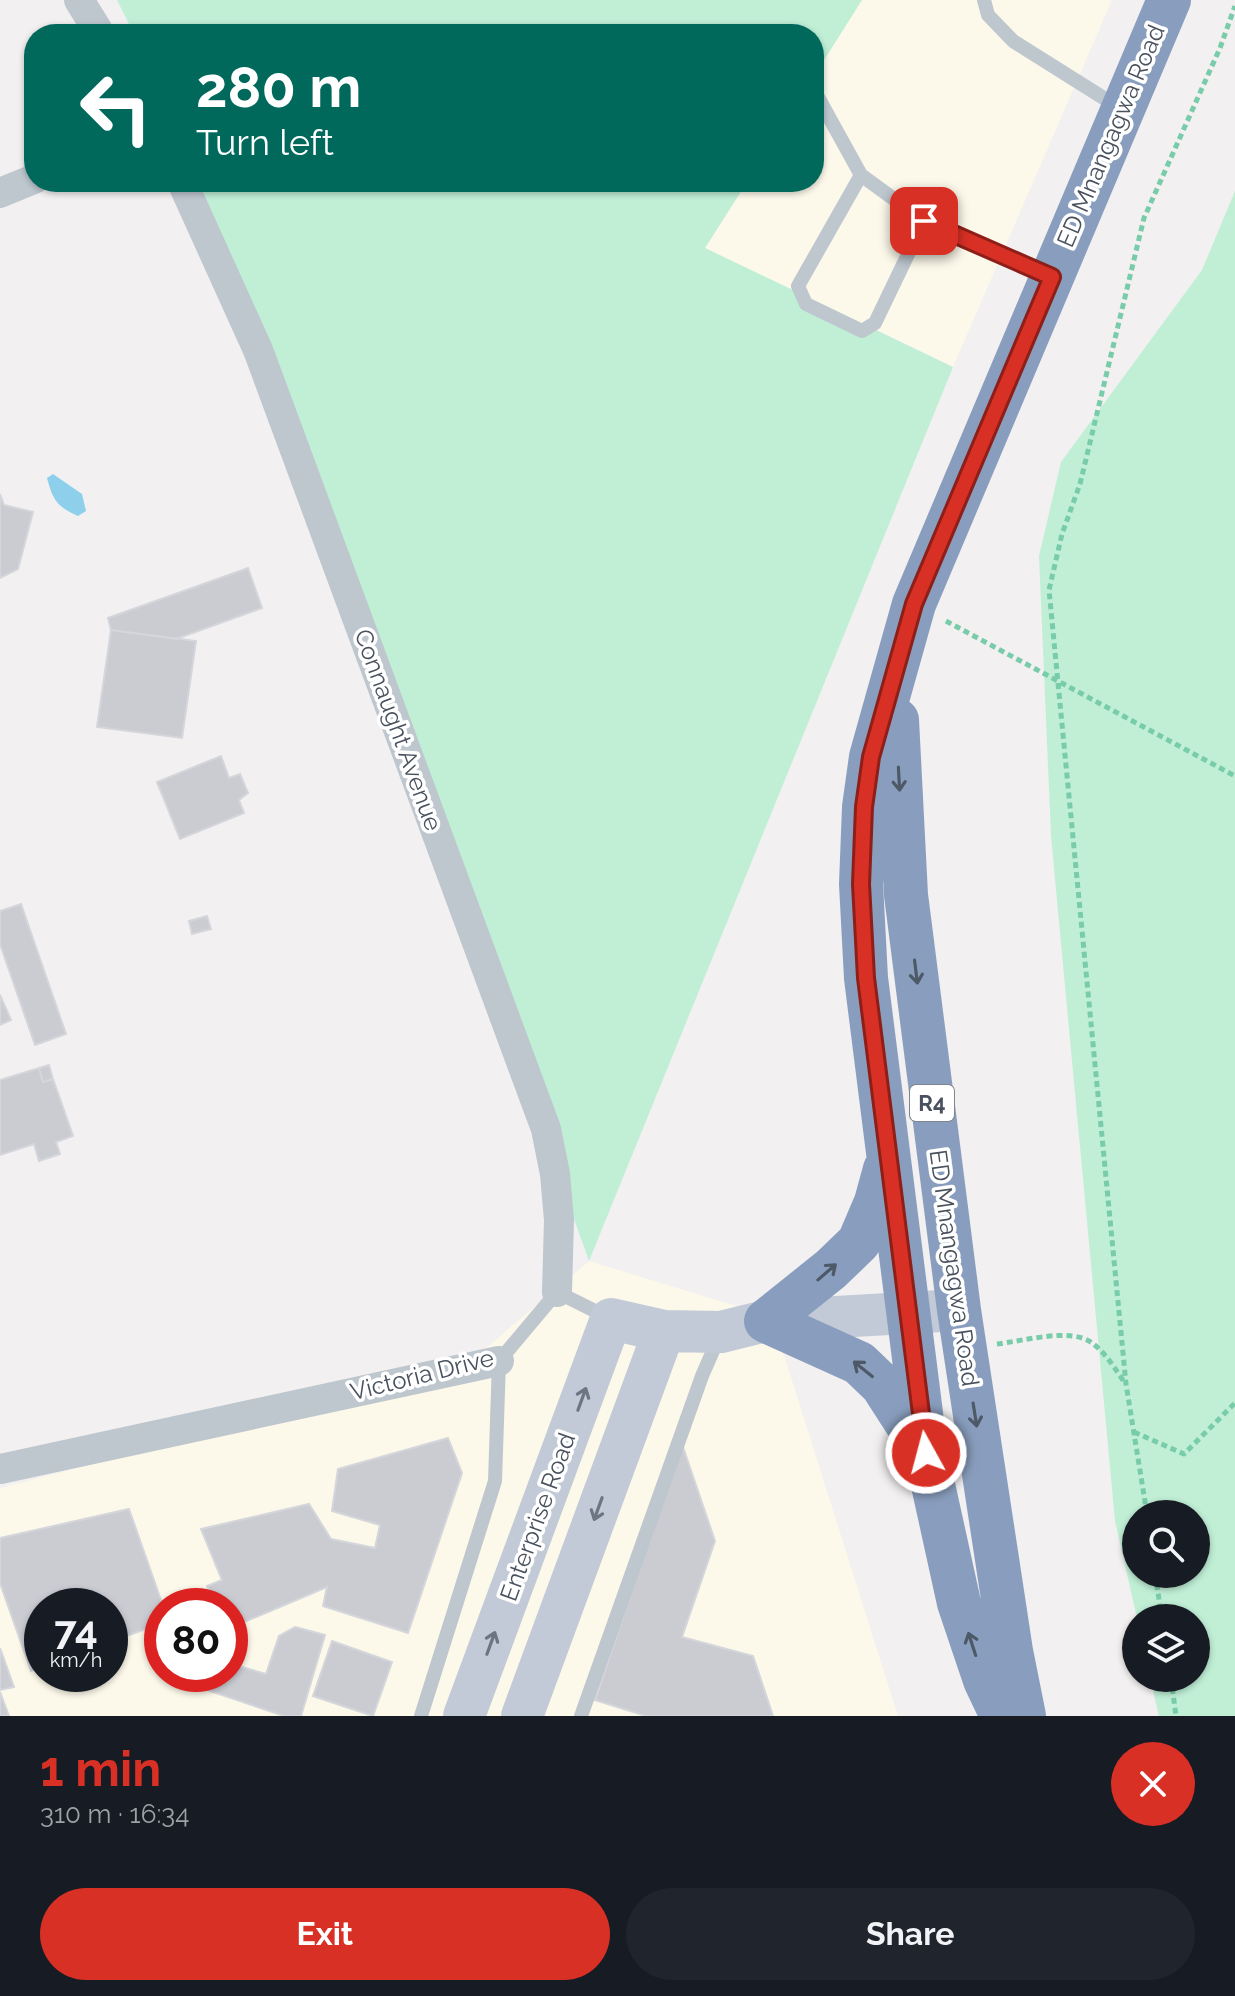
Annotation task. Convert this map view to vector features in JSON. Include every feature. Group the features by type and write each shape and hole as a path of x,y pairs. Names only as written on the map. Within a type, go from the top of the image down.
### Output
{"highway":[{"name":"ED Mnangagwa Road","path":"1002,1716 985,1680 959,1603 926,1453 866,978 861,884 864,807 869,770 914,604 1169,0"},
{"name":"ED Mnangagwa Road","path":"895,673 906,895 962,1329 1011,1651 1024,1716"},
{"path":"888,1159 876,1202 859,1242 831,1269 766,1321 859,1363 882,1385 926,1453"}],"street":[{"path":"79,0 94,24"},
{"path":"0,193 24,183"},
{"name":"Connaught Avenue","path":"187,192 258,350 546,1129 555,1174 559,1220 557,1292"},
{"path":"611,1319 664,1331 721,1332 766,1321 909,1314 962,1329"},
{"name":"Enterprise Road","path":"464,1716 611,1319"},
{"path":"522,1716 664,1331"},
{"name":"Victoria Drive","path":"0,1469 499,1361"}],"lane":[{"path":"984,0 988,15 1013,41 1122,110"},
{"path":"824,108 861,175 924,221 1052,277"},
{"path":"861,175 798,286 806,304 862,331 875,323 924,221"},
{"path":"557,1292 611,1319"},
{"name":"Victoria Drive","path":"499,1361 557,1292"},
{"path":"581,1716 702,1376 721,1332"},
{"name":"Enterprise Road","path":"421,1716 495,1481 499,1361"}],"path":[{"path":"1145,1500 1126,1384 1049,590 1062,534 1080,484 1144,218 1220,48 1235,6"},
{"path":"914,604 1235,776"},
{"path":"962,1329 1082,1337 1095,1344 1126,1384"},
{"path":"1134,1432 1184,1454 1235,1403"},
{"path":"1173,1692 1176,1716"}],"shaded area":[{"path":"862,0 1112,0 953,367 705,248 741,192 824,192 824,60"},
{"path":"589,1261 772,1317 898,1716 0,1716 0,1488 461,1369"}],"green space":[{"path":"117,0 862,0 824,60 824,24 129,24"},
{"path":"1235,191 1235,1716 1159,1716 1153,1692 1210,1692 1210,1604 1134,1604 1130,1588 1210,1588 1210,1500 1122,1500 1122,1552 1115,1521 1051,836 1039,556 1061,462 1202,270"},
{"path":"199,192 741,192 705,248 953,367 589,1261 321,508"}],"water":[{"path":"53,474 82,494 86,511 78,516 56,502 47,478"}],"building":[{"path":"0,494 4,505 33,512 18,569 0,578"},
{"path":"248,568 262,608 176,639 111,630 108,618"},
{"path":"111,630 196,641 182,738 97,727"},
{"path":"221,756 229,778 240,774 248,793 239,800 244,813 180,839 157,782"},
{"path":"21,904 66,1034 35,1045 0,944 0,911"},
{"path":"207,916 211,929 192,934 189,921"},
{"path":"0,995 11,1020 0,1025"},
{"path":"49,1065 53,1079 43,1082 39,1068"},
{"path":"39,1068 43,1082 53,1079 73,1136 56,1142 60,1154 39,1161 34,1144 0,1155 0,1080"},
{"path":"448,1438 462,1473 408,1633 323,1606 327,1587 248,1620 248,1588 207,1586 222,1580 201,1529 309,1504 331,1539 375,1548 380,1525 332,1511 338,1469"},
{"path":"682,1444 715,1541 682,1637 753,1656 773,1716 646,1716 595,1700"},
{"path":"129,1509 157,1588 144,1588 144,1630 128,1635 128,1588 24,1588 24,1651 0,1583 0,1538"},
{"path":"295,1627 325,1635 301,1716 284,1716 213,1692 248,1692 248,1669 266,1674 279,1636"},
{"path":"332,1641 392,1662 373,1716 313,1696"},
{"path":"0,1648 14,1687 0,1690"},
{"path":"0,1692 9,1716 0,1716"}],"route":[{"path":"924,221 1052,277 914,604 871,757 864,807 861,884 866,978 926,1453"}]}
